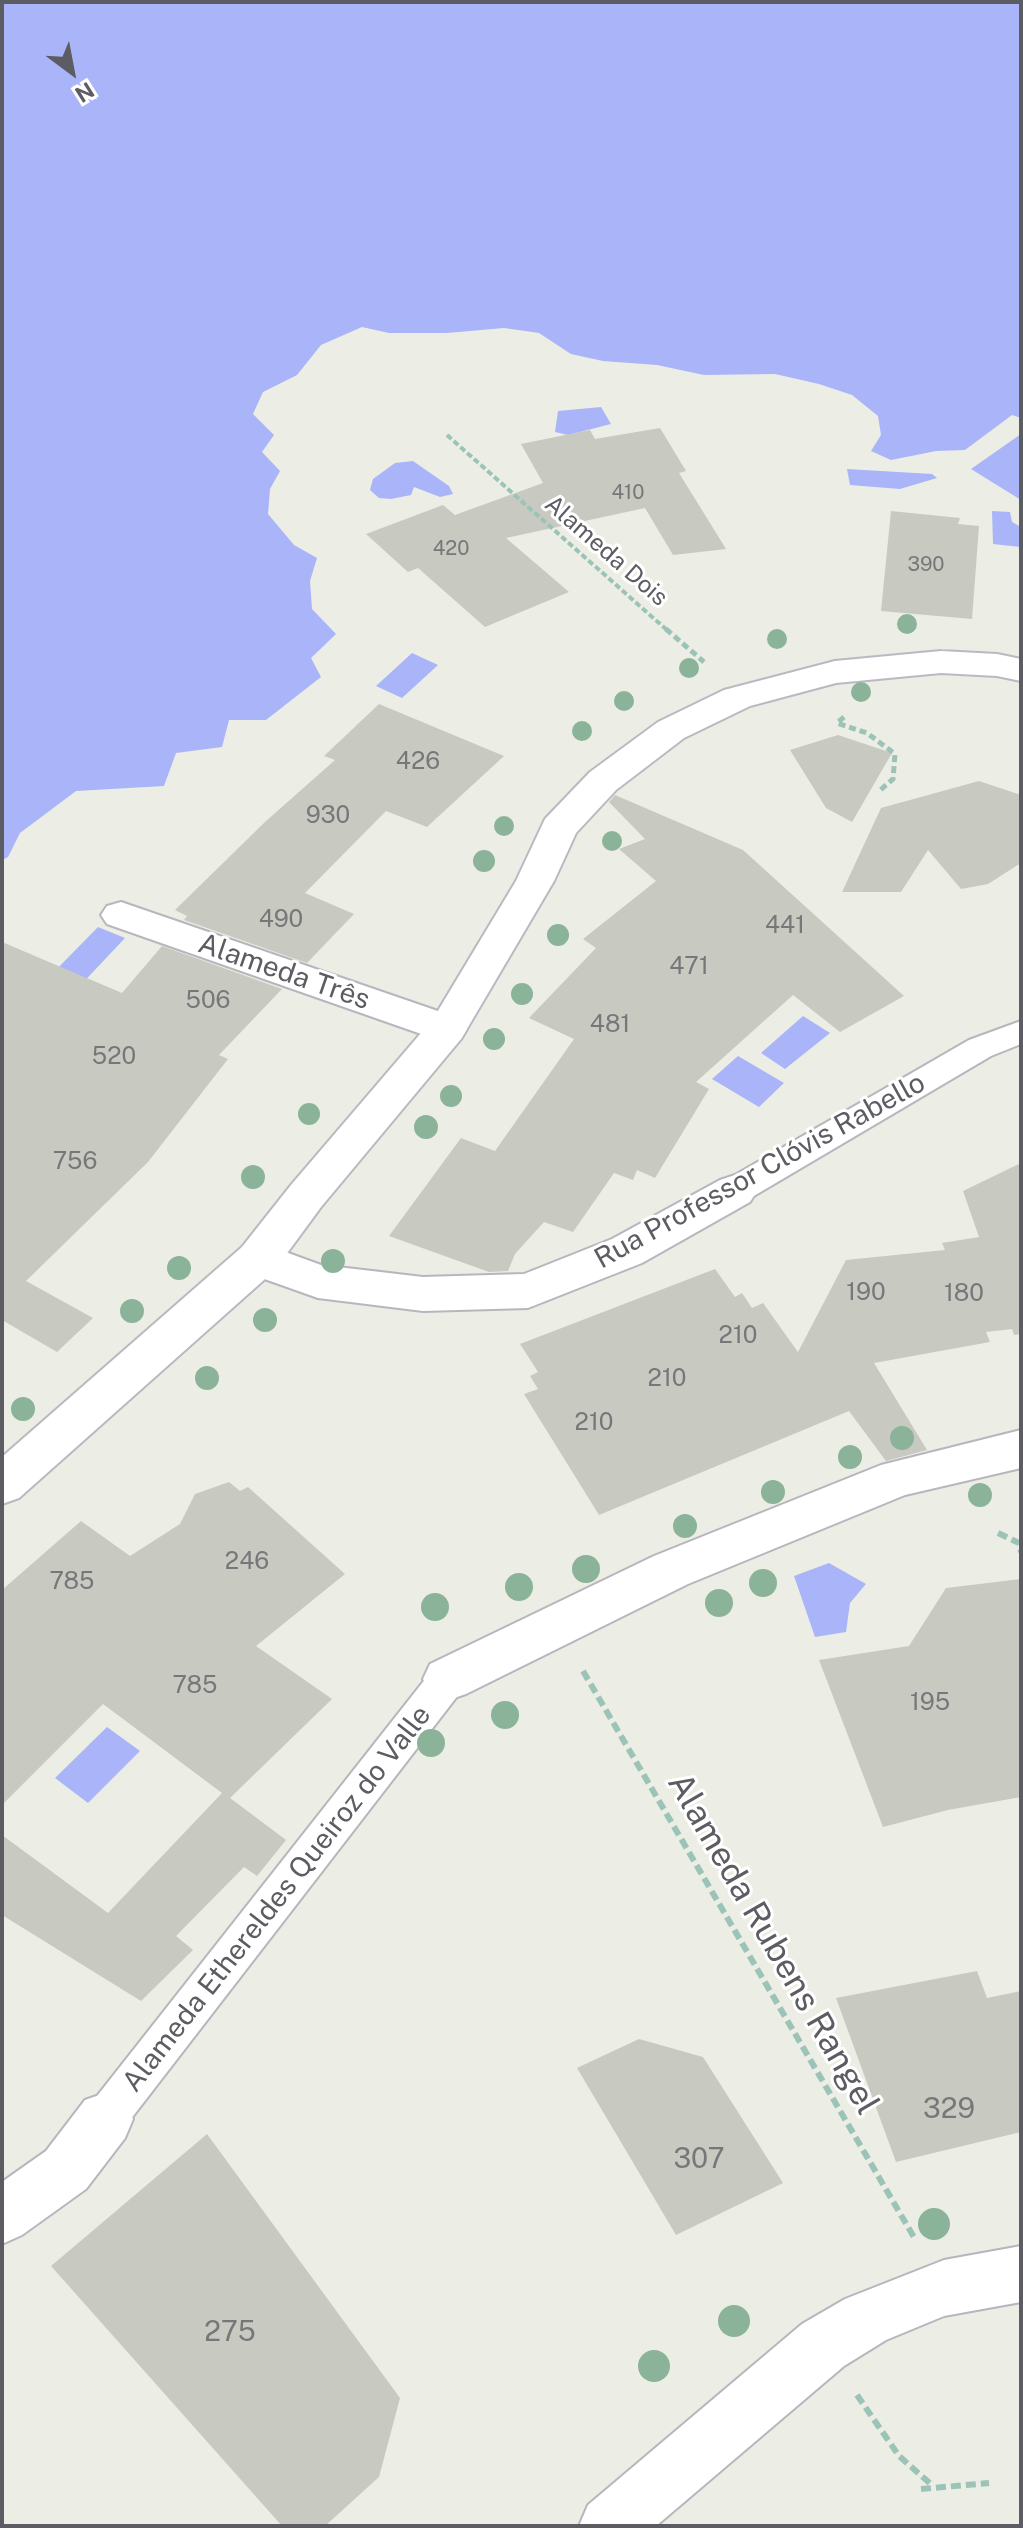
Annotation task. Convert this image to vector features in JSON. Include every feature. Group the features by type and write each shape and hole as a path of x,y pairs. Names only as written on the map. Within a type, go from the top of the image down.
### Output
{"street":[{"path":"2,1485 258,1259 306,1196 447,1029 535,881 559,828 603,781 638,753 671,730 737,698 835,672 879,665 941,662 997,665 1021,670"},
{"name":"Alameda Três","path":"121,915 447,1029"},
{"name":"Rua Professor Clóvis Rabello","path":"258,1259 318,1281 423,1294 528,1291 627,1251 735,1191"},
{"path":"448,1679 671,1570 898,1478 1021,1449"},
{"path":"2,2216 66,2170 105,2119"},
{"path":"609,2526 823,2345 866,2319 944,2288 1021,2274"}],"lane":[{"name":"Rua Professor Clóvis Rabello","path":"735,1191 980,1048 1021,1032"},
{"name":"Alameda Ethereldes Queiroz do Valle","path":"105,2119 448,1679"}],"path":[{"name":"Alameda Dois","path":"447,435 698,656 737,698"},
{"path":"867,733 895,754 893,779 878,792"},
{"path":"998,1533 1019,1543 1021,1552"},
{"name":"Alameda Rubens Rangel","path":"556,1626 944,2288"},
{"path":"823,2345 899,2456 933,2486"},
{"path":"921,2489 989,2483"}],"water":[{"path":"2,2 1021,2 1021,418 1012,415 965,450 936,451 891,460 871,451 881,435 878,416 852,395 819,384 775,374 704,375 657,365 603,361 571,354 539,333 504,328 447,333 389,333 362,327 321,345 297,375 263,392 253,414 274,435 262,452 280,471 270,489 268,514 294,545 317,558 310,581 312,609 336,634 311,658 321,677 266,720 229,720 222,747 176,753 164,786 76,791 20,833 8,857 2,860"},
{"path":"601,407 611,424 568,435 555,432 558,411"},
{"path":"1021,434 1021,500 971,469"},
{"path":"413,461 449,486 453,494 440,497 414,487 411,495 391,499 379,498 370,490 373,479 395,463"},
{"path":"847,469 932,474 937,478 900,489 850,485"},
{"path":"992,511 1010,512 1012,522 1021,527 1021,547 993,544"},
{"path":"412,653 438,665 402,698 376,686"},
{"path":"98,927 125,938 76,990 48,978"},
{"path":"803,1016 830,1033 785,1069 761,1053"},
{"path":"738,1056 784,1083 759,1107 712,1079"},
{"path":"829,1563 866,1584 850,1603 846,1632 815,1637 794,1576"},
{"path":"107,1727 140,1751 88,1803 55,1778"}],"building":[{"path":"660,428 686,471 679,473 726,549 673,555 645,508 506,538 569,592 485,627 418,568 408,572 366,534 443,505 455,515 543,483 521,444 590,430 595,439"},
{"path":"891,511 960,518 958,524 979,526 972,619 881,611"},
{"path":"379,704 504,756 427,827 386,811 305,893 354,914 307,963 184,920 187,916 175,910 265,822 335,760 324,756"},
{"path":"838,735 892,753 852,822 826,808 790,750"},
{"path":"979,781 1021,795 1021,863 988,884 961,889 928,850 901,892 842,892 881,808"},
{"path":"615,795 743,850 904,996 840,1032 793,995 696,1082 709,1089 655,1178 637,1170 633,1180 614,1173 573,1232 544,1222 515,1254 508,1271 489,1272 389,1236 461,1138 495,1151 574,1039 529,1018 596,948 583,939 656,881 619,849 645,839 609,802"},
{"path":"2,942 122,993 162,946 282,989 219,1055 228,1059 148,1162 26,1281 93,1318 57,1352 2,1320"},
{"path":"1021,1163 1021,1334 1014,1335 1012,1329 986,1332 990,1342 874,1363 927,1450 886,1461 849,1411 599,1515 524,1394 538,1389 530,1376 538,1372 520,1344 715,1269 735,1297 742,1293 752,1308 763,1303 798,1352 846,1260 945,1250 942,1243 979,1237 963,1191"},
{"path":"229,1482 240,1491 248,1487 345,1574 256,1646 332,1699 230,1798 286,1840 257,1876 244,1867 176,1936 193,1950 141,2001 2,1915 2,1835 108,1913 222,1793 103,1704 2,1805 2,1590 81,1521 130,1556 180,1524 195,1494"},
{"path":"1021,1579 1021,1797 948,1810 883,1827 819,1660 909,1646 946,1588"},
{"path":"977,1971 987,1998 1021,1991 1021,2132 896,2162 836,1998"},
{"path":"639,2039 703,2057 783,2183 676,2235 577,2068"},
{"path":"207,2134 400,2398 379,2477 325,2526 282,2526 51,2266"}]}
